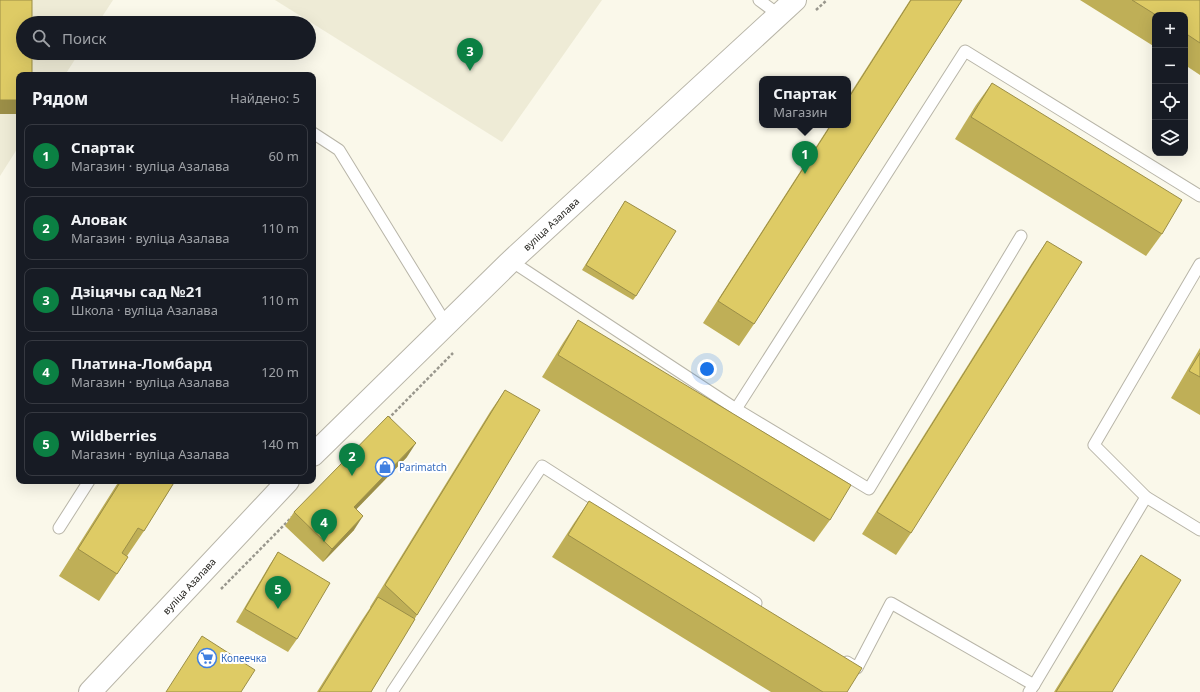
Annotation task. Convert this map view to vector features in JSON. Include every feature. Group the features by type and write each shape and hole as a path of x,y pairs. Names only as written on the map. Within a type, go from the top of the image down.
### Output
{"street":[{"name":"вуліца Азалава","path":"316,452 511,261 795,0"},
{"name":"вуліца Азалава","path":"90,692 285,484"}],"lane":[{"path":"760,0 779,15"},
{"path":"736,409 965,51 1200,196"},
{"path":"316,135 339,150 446,324"},
{"path":"511,261 736,409 869,489 1021,236"},
{"path":"1200,264 1094,445 1146,497 1200,530"},
{"path":"392,692 542,466 763,608"},
{"path":"59,528 87,484"},
{"path":"837,655 857,668 891,603 1031,688 1146,497"}],"path":[{"path":"816,11 827,0"},
{"path":"386,420 453,353"},
{"path":"220,590 292,517"}],"shaded area":[{"path":"0,0 113,0 103,16 16,16 16,60 75,60 67,72 16,72 16,151 0,176"},
{"path":"275,0 602,0 502,142 316,26 316,16 301,16"}],"building":[{"path":"0,0 32,0 32,16 16,16 16,60 32,60 32,72 16,72 16,100 0,100"},
{"path":"911,0 962,0 754,324 718,301 829,128 851,128 851,94"},
{"path":"1132,0 1200,0 1200,43 1188,35 1188,12 1152,12"},
{"path":"992,83 1182,200 1162,234 971,117"},
{"path":"625,201 676,231 636,296 586,265"},
{"path":"1047,241 1082,262 911,533 877,512"},
{"path":"578,320 851,485 830,520 558,355"},
{"path":"1200,353 1200,377 1189,371"},
{"path":"505,390 540,410 417,615 385,585"},
{"path":"388,416 416,443 354,507 363,516 332,549 294,512"},
{"path":"119,484 173,484 144,531 138,528 122,553 128,557 117,574 78,549"},
{"path":"589,501 862,668 847,692 823,692 568,535"},
{"path":"278,552 330,583 297,639 245,609"},
{"path":"1141,555 1181,580 1112,692 1056,692"},
{"path":"378,597 415,619 371,692 319,692"},
{"name":"Копеечка","path":"202,636 255,670 241,692 166,692"}],"place":[{"name":"Дзіцячы сад №21","path":"470,71"},
{"name":"Спартак","path":"805,174"},
{"name":"Parimatch","path":"385,467"},
{"name":"Аловак","path":"352,476"},
{"name":"Платина-Ломбард","path":"324,542"},
{"name":"Wildberries","path":"278,609"},
{"name":"Копеечка","path":"207,658"}]}
